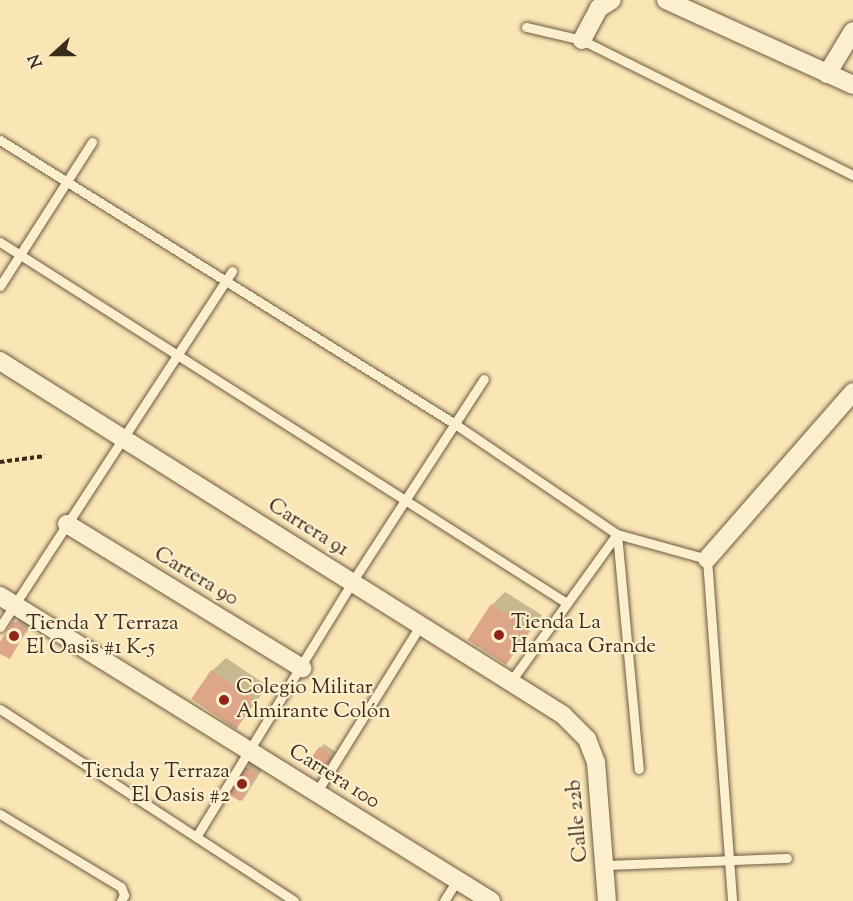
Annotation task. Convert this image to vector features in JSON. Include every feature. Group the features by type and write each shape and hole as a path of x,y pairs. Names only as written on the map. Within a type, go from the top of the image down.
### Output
{"street":[{"path":"582,40 599,8 612,0"},
{"path":"666,0 853,85"},
{"path":"827,74 853,31"},
{"name":"Carrera 91","path":"0,362 511,681 563,715 587,739"},
{"path":"707,559 853,392"},
{"name":"Cartera 90","path":"67,524 302,668"},
{"name":"Carrera 100","path":"7,600 491,901"},
{"name":"Calle 22b","path":"587,739 596,762 607,901"}],"lane":[{"path":"526,27 582,40 853,175"},
{"path":"0,140 455,424 616,534 707,559 732,901"},
{"path":"0,286 92,142"},
{"path":"0,242 565,602"},
{"path":"0,627 7,600 67,524 232,271"},
{"path":"196,837 302,668 352,582 407,501 484,379"},
{"path":"511,681 565,602 616,534"},
{"path":"616,534 639,769"},
{"path":"316,793 420,626"},
{"path":"0,709 294,901"},
{"path":"0,814 121,887 124,895 121,901"},
{"path":"605,865 787,858"},
{"path":"444,901 457,880"}],"path":[{"path":"0,462 45,456"}],"building":[{"name":"Tienda La Hamaca Grande","path":"491,604 530,629 506,665 468,640"},
{"name":"Tienda Y Terraza El Oasis #1 K-5","path":"13,621 27,629 10,659 0,654 0,642"},
{"name":"Colegio Militar Almirante Colón","path":"211,670 256,700 236,729 191,699"},
{"path":"319,747 333,757 320,775 306,765"},
{"name":"Tienda y Terraza El Oasis #2","path":"244,766 257,774 240,801 227,793"}],"place":[{"name":"Tienda La Hamaca Grande","path":"499,635"},
{"name":"Tienda Y Terraza El Oasis #1 K-5","path":"14,636"},
{"name":"Colegio Militar Almirante Colón","path":"224,700"},
{"name":"Tienda y Terraza El Oasis #2","path":"242,784"}]}
